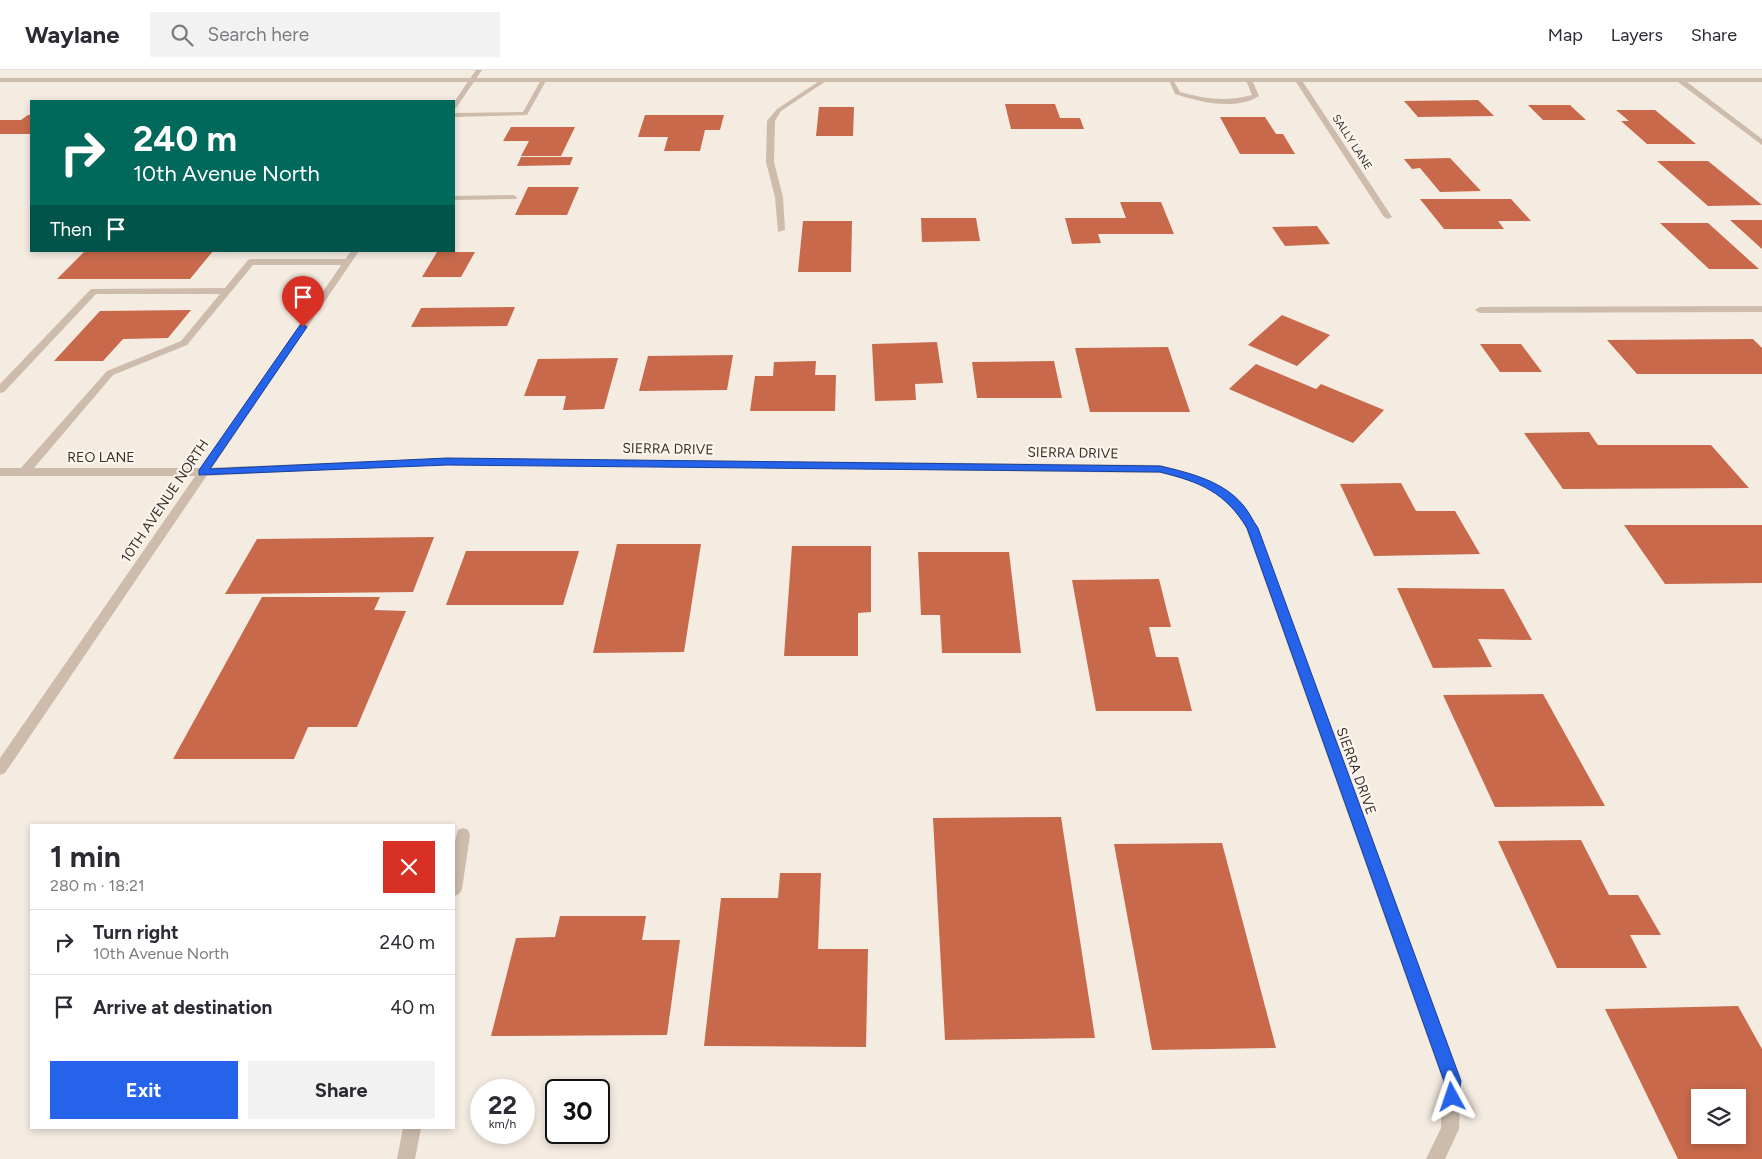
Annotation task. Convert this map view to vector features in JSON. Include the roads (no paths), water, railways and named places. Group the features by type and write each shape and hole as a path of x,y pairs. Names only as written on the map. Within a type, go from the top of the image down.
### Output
{"street":[{"path":"455,106 479,70"},
{"path":"455,115 525,114 544,79"},
{"path":"781,230 780,197 770,162 771,121 779,110 826,79"},
{"path":"0,80 1762,80"},
{"path":"1170,80 1176,93 1198,100 1215,102 1244,100 1256,96 1249,80"},
{"name":"SALLY LANE","path":"1298,80 1388,217"},
{"path":"1680,80 1762,143"},
{"path":"455,198 514,198"},
{"path":"24,472 110,373 184,343 260,252"},
{"name":"10TH AVENUE NORTH","path":"0,769 354,252"},
{"path":"252,262 347,262"},
{"path":"0,390 94,291 228,291"},
{"path":"1480,310 1762,310"},
{"name":"SIERRA DRIVE","path":"203,472 447,461 1160,469 1191,476 1217,489 1239,507 1252,528 1452,1081 1450,1129 1435,1159"},
{"name":"REO LANE","path":"0,472 203,472"},
{"path":"455,883 463,835"},
{"path":"406,1159 412,1129"}]}
